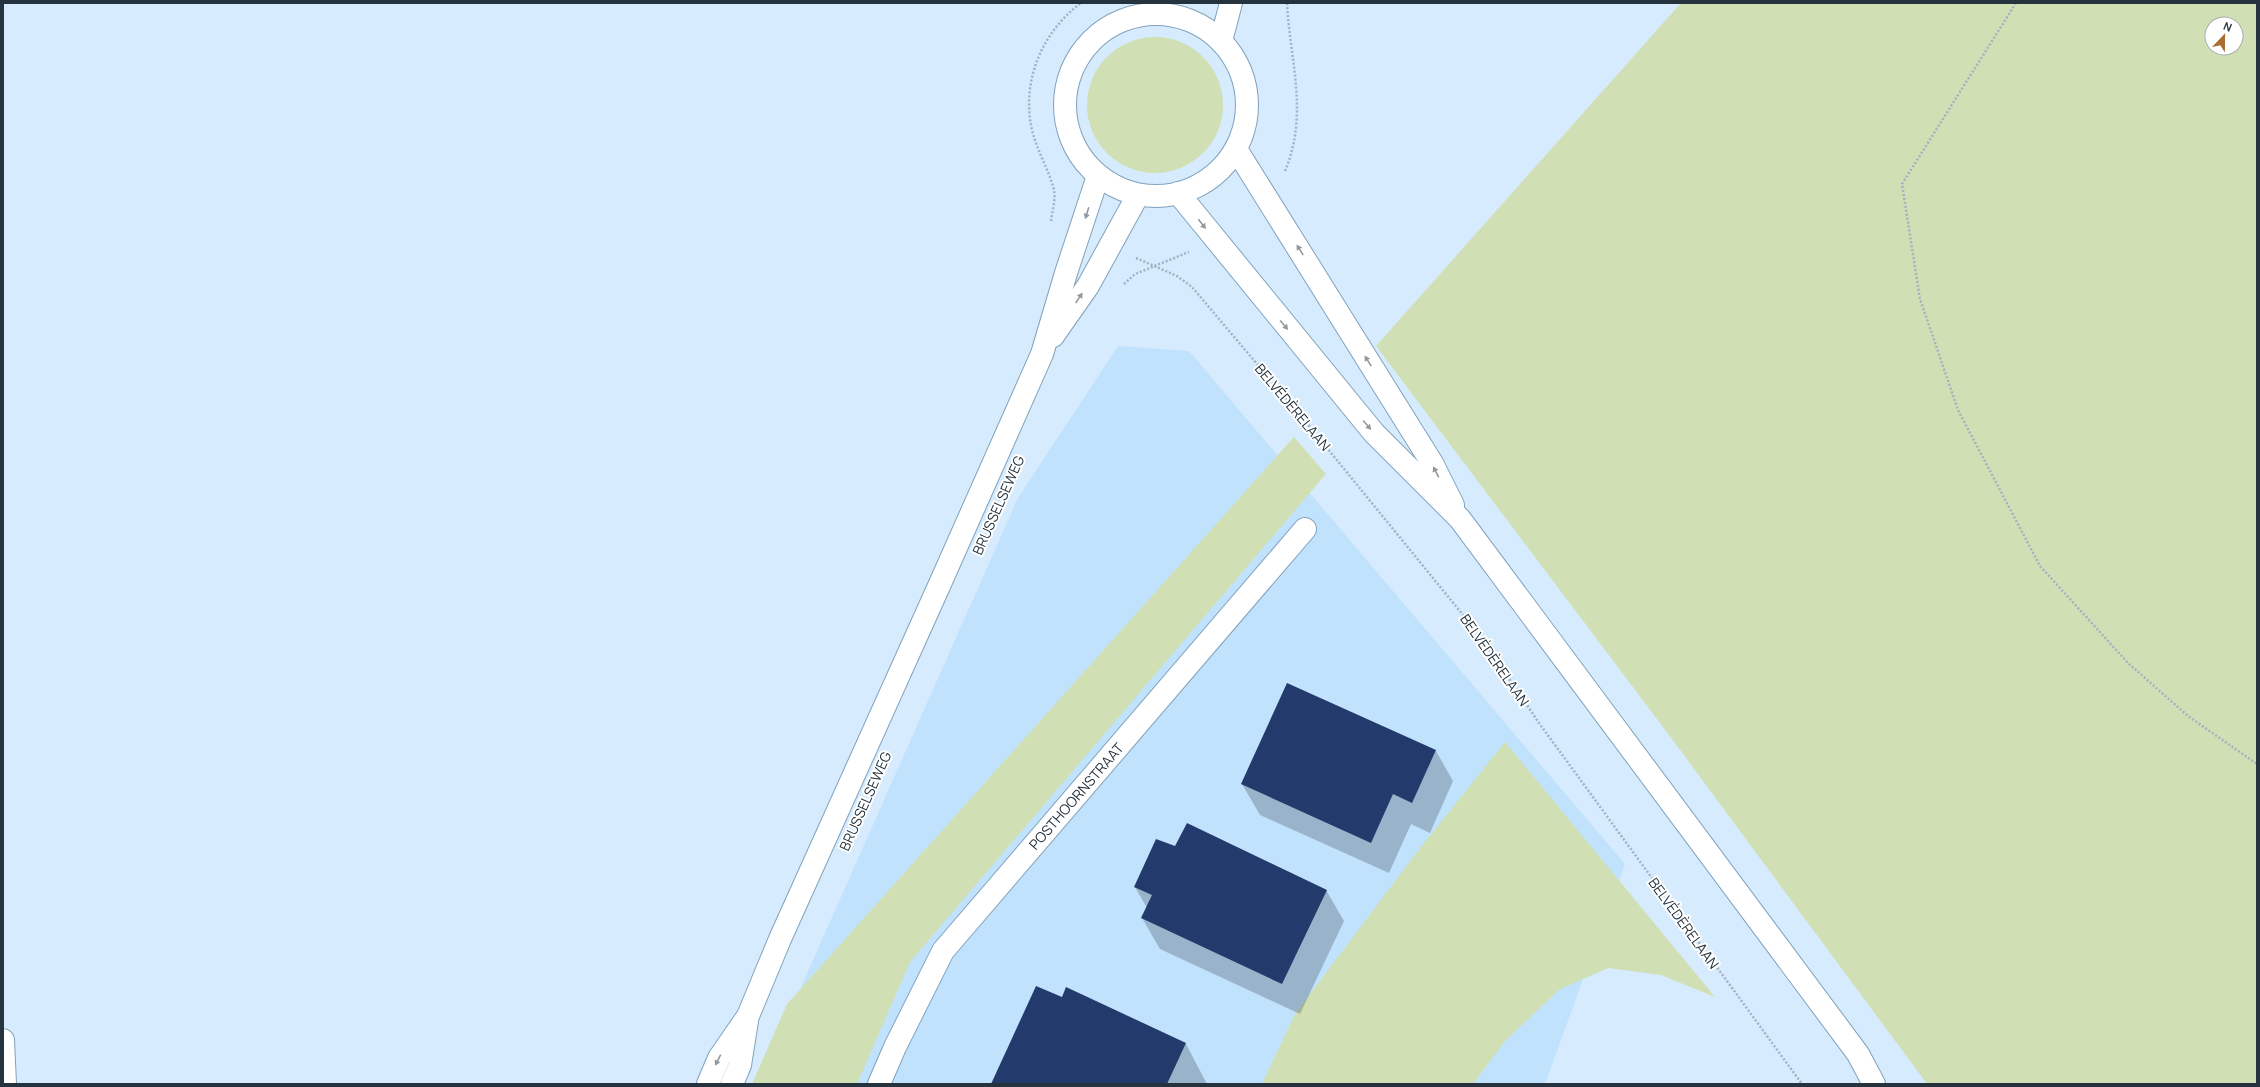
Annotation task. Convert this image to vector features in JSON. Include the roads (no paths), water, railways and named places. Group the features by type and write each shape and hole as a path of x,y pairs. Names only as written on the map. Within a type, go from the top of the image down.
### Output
{"main road":[{"path":"1221,41 1231,3"},
{"path":"1167,9 1194,22 1221,41 1238,64 1246,92 1246,121 1236,149 1212,177 1190,190 1158,196 1138,195 1110,184 1098,176 1076,151 1070,136 1064,103 1071,71 1089,43 1101,32 1130,17 1167,9"},
{"path":"1236,149 1432,463 1460,519"},
{"name":"BRUSSELSEWEG","path":"708,1084 719,1058 748,1016 780,939 1042,354 1066,273 1098,176"},
{"path":"1178,193 1214,239 1374,433 1460,519 1858,1054 1874,1084"},
{"name":"BRUSSELSEWEG","path":"1042,354 1088,286 1138,195"},
{"name":"POSTHOORNSTRAAT","path":"879,1084 895,1047 943,951 1305,529"},
{"name":"BRUSSELSEWEG","path":"732,1084 740,1065 748,1016"},
{"path":"3,1040 4,1084"},
{"path":"1858,1054 1891,1084"}]}
